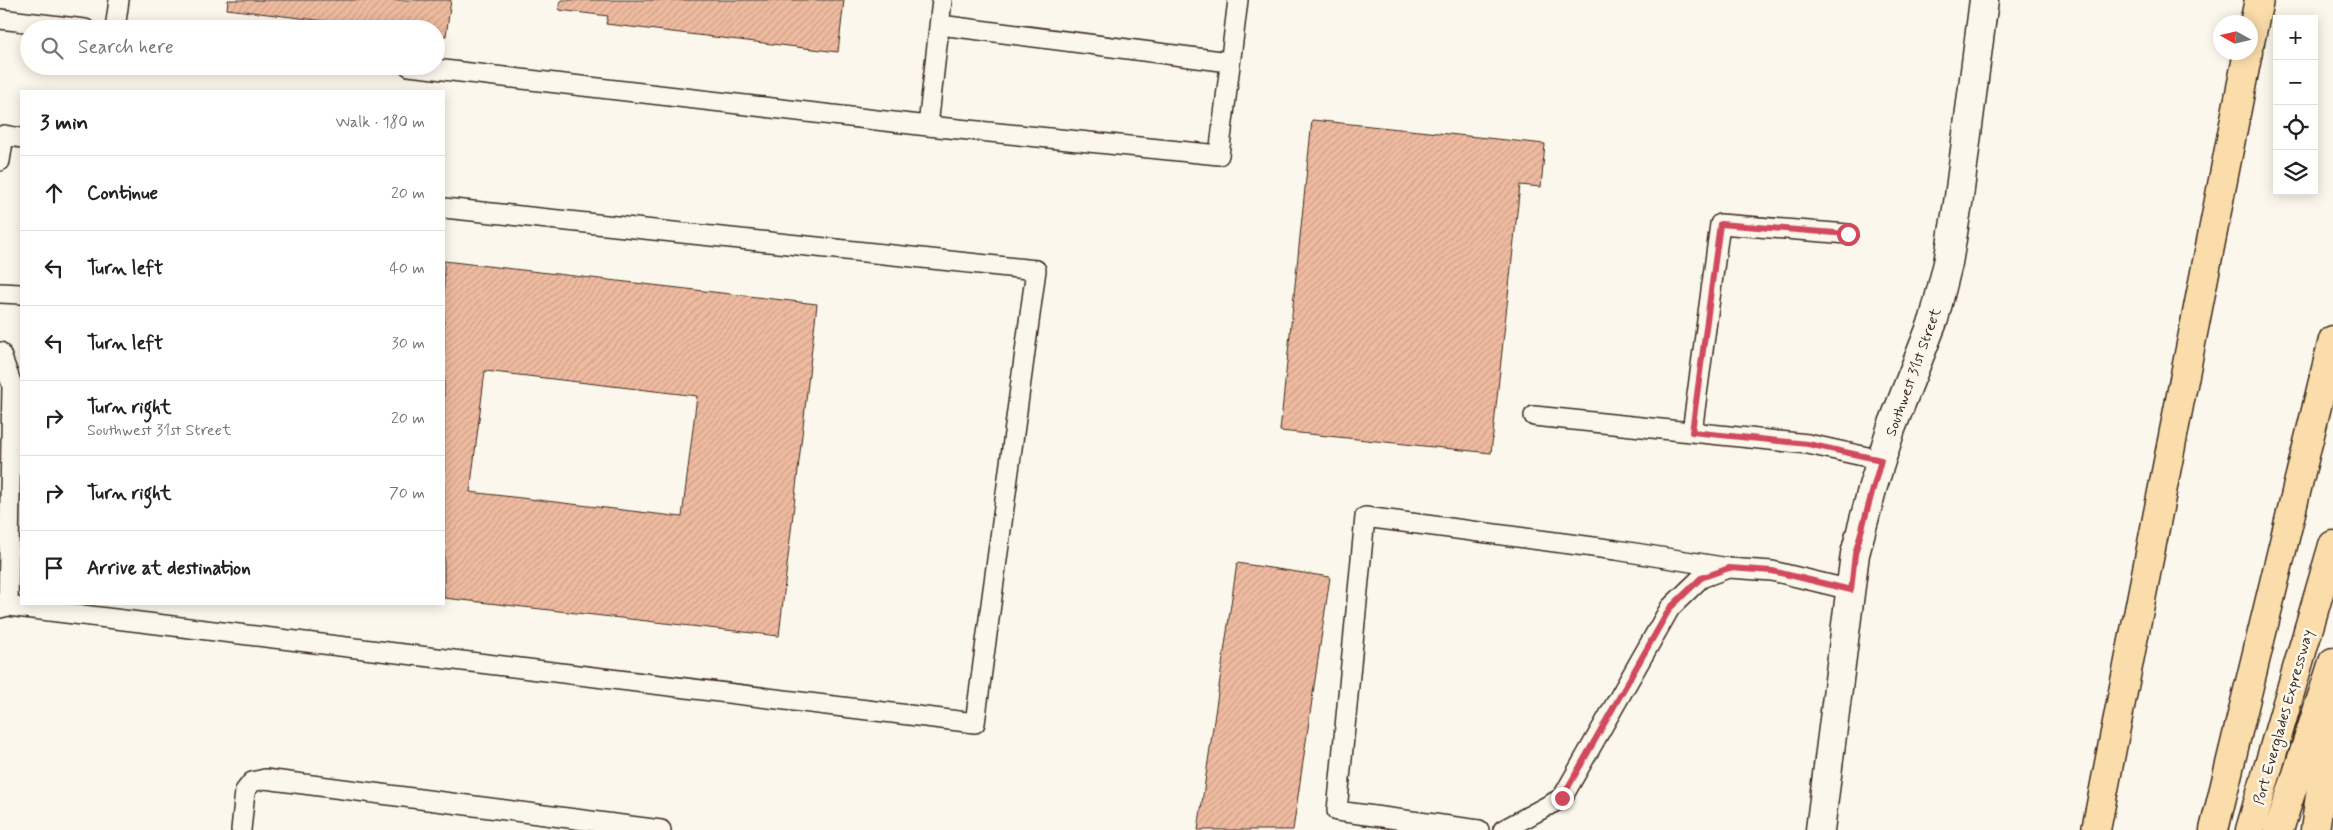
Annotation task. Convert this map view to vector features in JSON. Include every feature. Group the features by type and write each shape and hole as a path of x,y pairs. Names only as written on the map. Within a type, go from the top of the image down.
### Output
{"highway":[{"path":"2256,15 2259,0"},
{"path":"2096,830 2246,60"},
{"path":"2214,830 2333,340"},
{"name":"Port Everglades Expressway","path":"2250,830 2333,545"},
{"path":"2279,830 2333,662"},
{"path":"2315,830 2333,706"}],"street":[{"name":"Southwest 31st Street","path":"1820,830 1855,554 1881,460 1934,318 1948,263 1959,197 1984,0"}],"lane":[{"path":"116,20 119,0"},
{"path":"928,126 942,0"},
{"path":"445,70 928,126 1219,155 1238,0"},
{"path":"0,19 20,21"},
{"path":"940,25 1229,62"},
{"path":"0,161 4,135 20,138"},
{"path":"0,352 12,384 4,607 976,723 1036,270 445,208"},
{"path":"1692,432 1720,224 1848,234"},
{"path":"0,293 20,294"},
{"path":"1534,416 1808,444 1881,460"},
{"path":"1479,830 1337,811 1365,517 1616,550 1729,568 1772,571 1851,590"},
{"path":"1503,830 1562,798 1670,608 1701,578 1729,568"},
{"path":"241,830 245,791 252,782 265,779 662,830"}],"building":[{"path":"228,0 451,0 446,36 445,20 316,20 227,9"},
{"path":"561,0 844,0 838,52 606,24 608,16 559,10"},
{"path":"1312,120 1545,144 1541,187 1520,185 1491,453 1280,431"},
{"path":"445,261 817,304 779,636 445,598","holes":["485,371 697,396 682,517 470,492"]},
{"path":"1237,563 1330,577 1293,830 1198,830"}],"route":[{"path":"1562,798 1670,608 1701,578 1729,568 1772,571 1851,590 1855,554 1881,460 1808,444 1692,432 1720,224 1848,234"}]}
